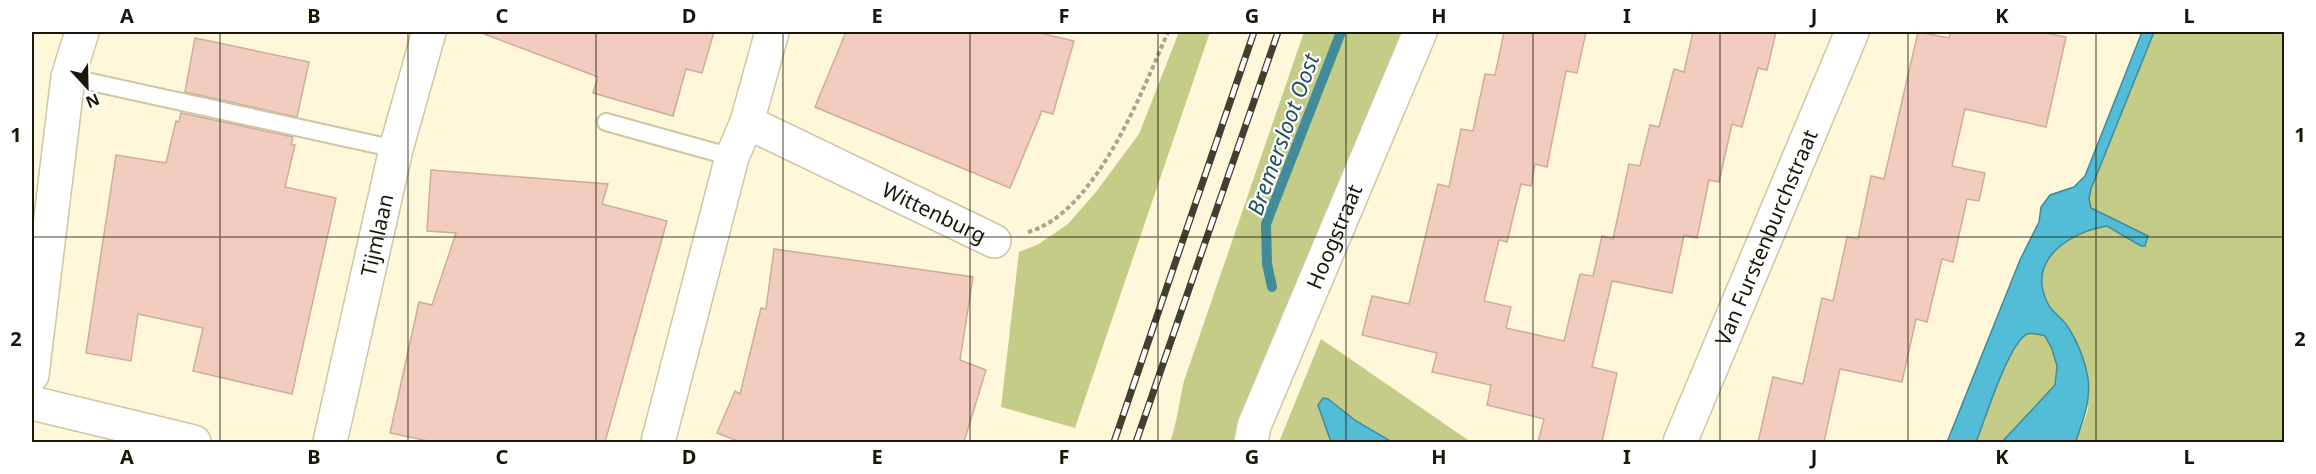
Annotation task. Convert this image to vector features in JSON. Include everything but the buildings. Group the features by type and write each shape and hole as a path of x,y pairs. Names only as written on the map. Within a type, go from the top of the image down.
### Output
{"street":[{"path":"32,375 68,77 82,32"},
{"name":"Tijmlaan","path":"330,442 396,149 429,32"},
{"path":"658,442 732,157 747,122 772,32"},
{"name":"Hoogstraat","path":"1251,442 1254,426 1420,32"},
{"name":"Van Furstenburchstraat","path":"1680,442 1852,32"},
{"name":"Wittenburg","path":"747,122 994,241"},
{"path":"32,403 194,442"}],"lane":[{"path":"68,77 396,149"},
{"path":"606,122 732,157"}],"path":[{"name":"Wittenburg","path":"994,241 1044,228 1078,199 1126,128 1168,32"}],"green space":[{"path":"1179,32 1210,32 1075,428 1001,407 1019,252 1039,244 1068,224 1096,192 1139,134"},
{"path":"1304,32 1407,32 1236,442 1170,442 1184,381"},
{"path":"2154,32 2284,32 2284,442 2075,442 2088,408 2068,327 2047,303 2042,287 2042,273 2055,250 2066,241 2093,229 2107,226 2141,246 2145,246 2148,236 2091,208 2089,199"},
{"path":"2030,333 2045,336 2052,349 2057,366 2055,385 2002,442 1976,442 2006,365 2022,339"},
{"path":"1321,339 1471,442 1392,442 1356,421 1328,399 1318,405 1331,442 1279,442"}],"water":[{"path":"2142,32 2154,32 2089,199 2091,208 2148,236 2145,246 2141,246 2107,226 2093,229 2066,241 2047,261 2043,273 2042,287 2047,302 2071,333 2083,358 2088,378 2087,403 2076,441 2002,442 2055,385 2057,366 2052,349 2045,336 2031,333 2020,341 2012,352 1976,442 1947,442 2020,260 2039,222 2041,207 2050,195 2074,187 2085,176"},
{"path":"1323,398 1328,399 1356,421 1392,442 1331,442 1318,405"}],"waterway":[{"name":"Bremersloot Oost","path":"1272,287 1267,264 1266,224 1341,32"}],"railway":[{"path":"1114,442 1254,32"},
{"path":"1136,442 1278,32"}]}
